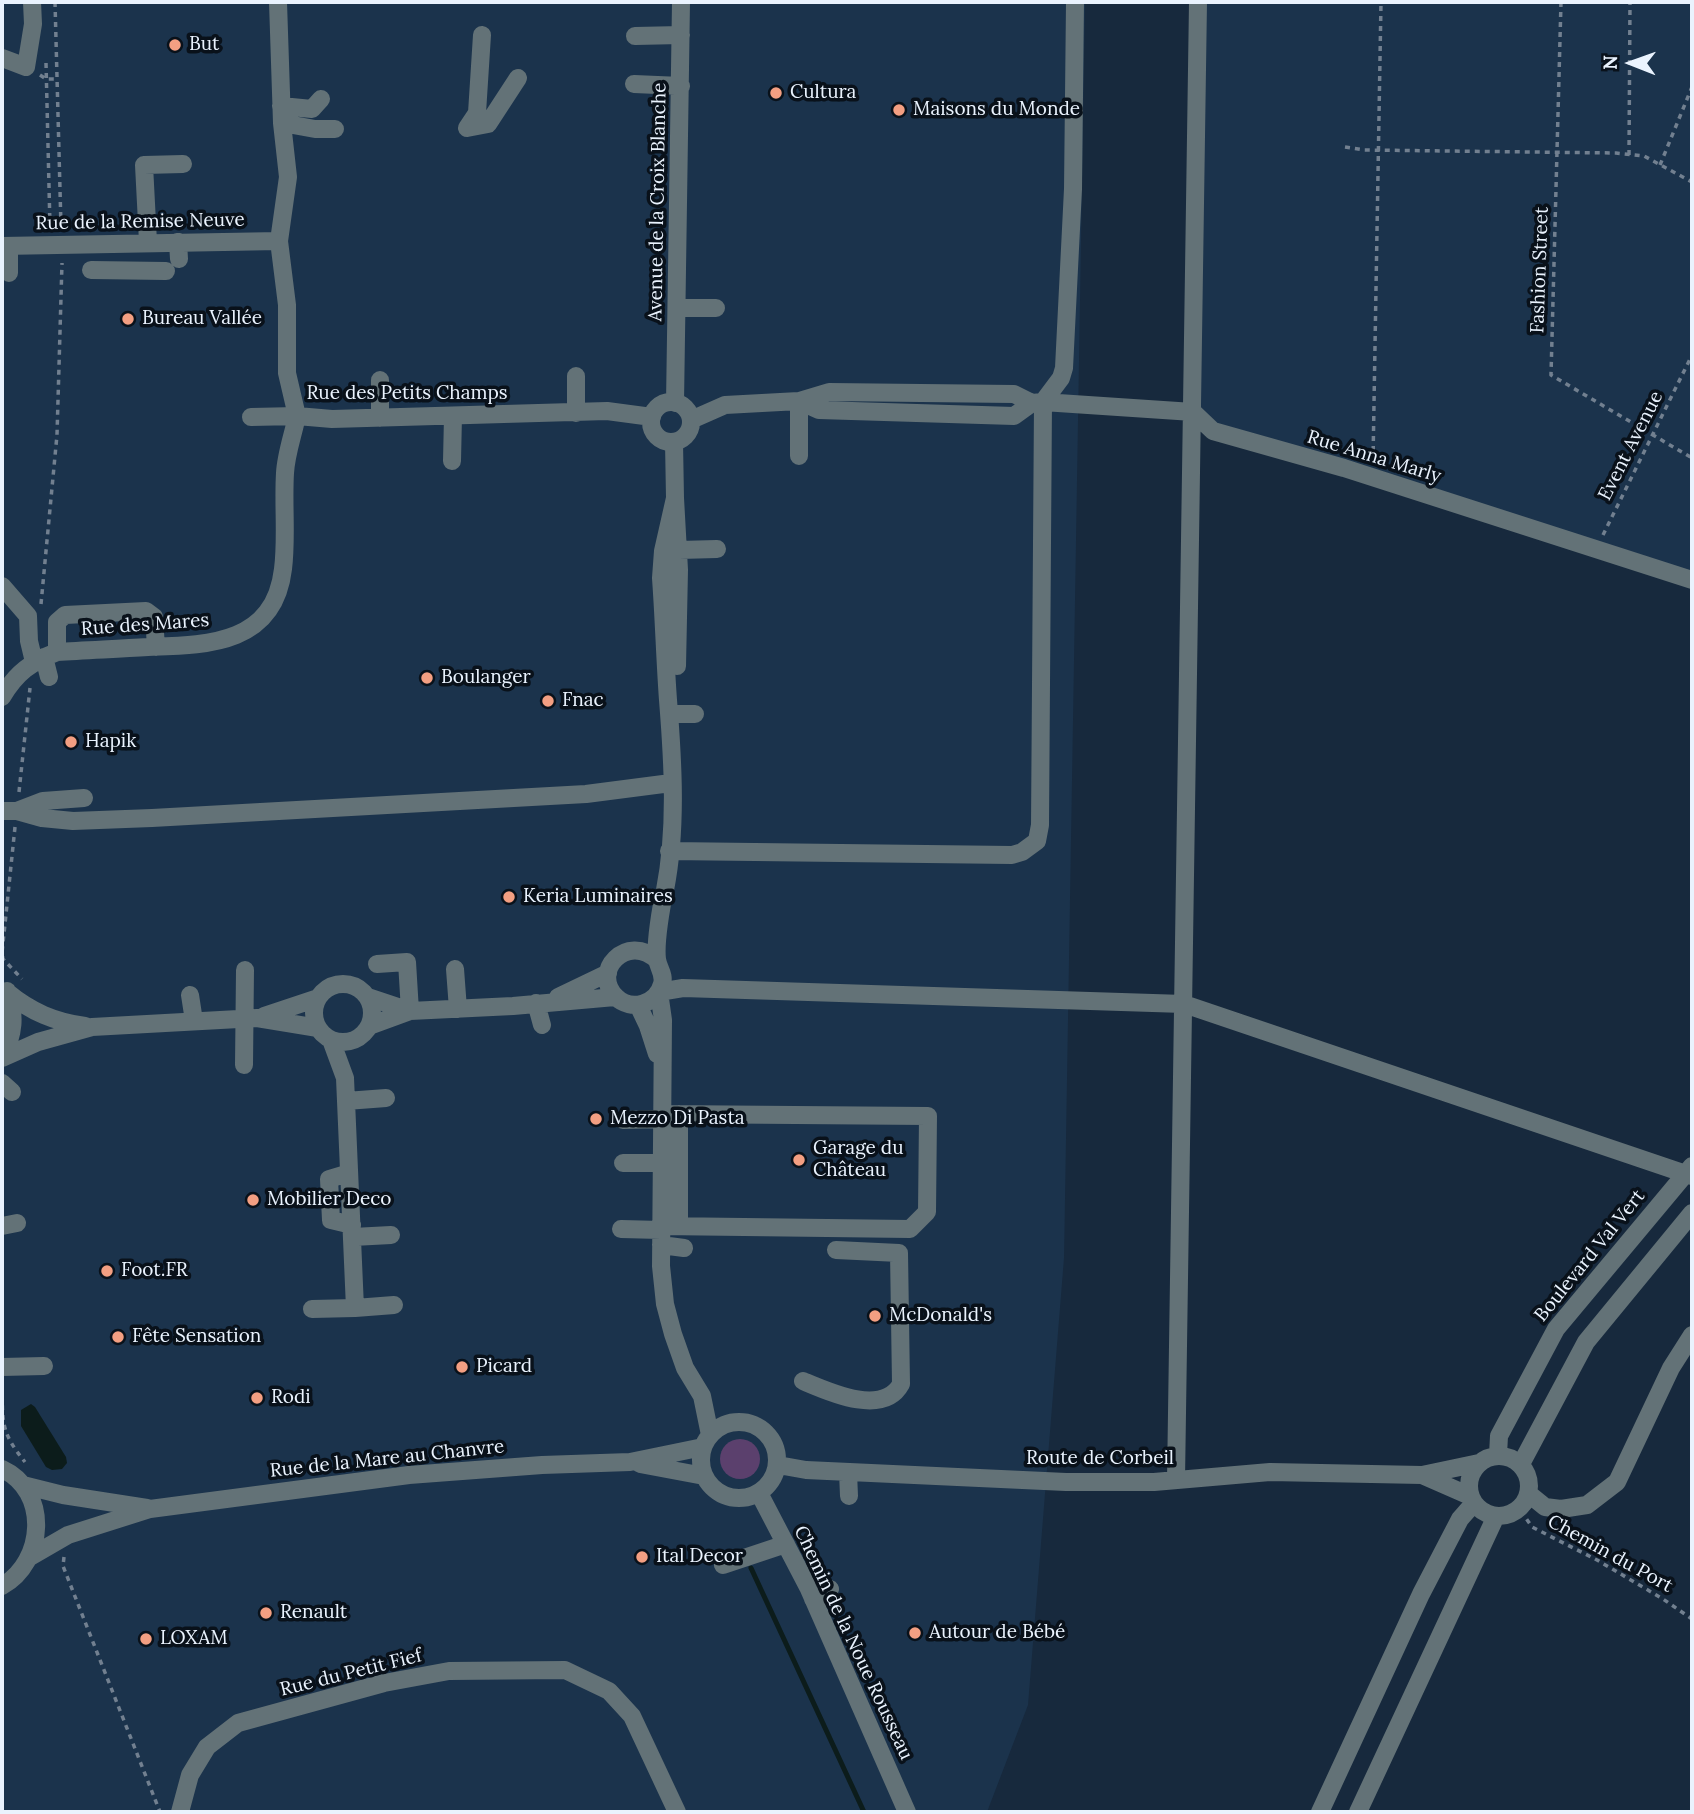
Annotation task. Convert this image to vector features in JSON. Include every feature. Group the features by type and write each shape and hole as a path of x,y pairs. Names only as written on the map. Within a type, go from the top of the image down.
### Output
{"street":[{"path":"2,58 26,67 33,24 32,2"},
{"name":"Rue des Petits Champs","path":"278,2 281,115 288,177 279,241 287,305 287,373 297,416 332,419 607,411 652,417"},
{"name":"Avenue de la Croix Blanche","path":"675,403 681,2"},
{"path":"691,420 725,405 799,401 819,410 1014,416 1038,402 1061,378 1064,368 1073,189 1075,2"},
{"path":"1176,1480 1198,2"},
{"path":"482,35 481,84 477,113 467,128 488,124 518,78"},
{"path":"635,36 681,35"},
{"path":"634,84 681,86"},
{"path":"281,115 312,109 321,99"},
{"path":"281,115 315,129 335,129"},
{"path":"90,244 91,277 167,256 144,165 183,164"},
{"name":"Rue de la Remise Neuve","path":"5,246 90,244 167,256 279,241"},
{"path":"5,246 9,273"},
{"path":"677,308 716,308"},
{"path":"576,376 576,412"},
{"path":"380,380 380,418"},
{"path":"799,401 799,456"},
{"path":"1038,402 1193,412"},
{"path":"669,851 1012,855 1022,852 1037,841 1040,825 1038,402"},
{"path":"675,403 686,409 691,420 689,432 674,442 662,440 652,425 652,417 663,404 675,403"},
{"name":"Rue Anna Marly","path":"1193,412 1213,431 1373,478 1692,580"},
{"path":"251,417 297,416"},
{"name":"Rue des Mares","path":"45,657 166,642 204,649 251,628 273,602 280,587 284,568 285,471 297,416"},
{"path":"452,461 453,416"},
{"path":"674,442 675,498 661,578 672,737 668,872 657,960 663,976 659,992 668,1116 666,1231 661,1266 665,1304 685,1368 702,1396 736,1421"},
{"path":"664,551 717,549"},
{"path":"664,551 676,714 672,737"},
{"path":"2,586 28,615 29,641 45,657"},
{"path":"49,677 45,657 57,622 65,615 146,611 153,617 166,642"},
{"path":"3,693 19,673 45,657"},
{"path":"676,714 695,714"},
{"path":"9,811 73,821 152,818 586,794 671,783"},
{"path":"9,811 43,802 84,798"},
{"path":"638,950 662,906"},
{"path":"657,960 638,950 630,950 615,958 608,973 608,982 615,997 622,1002 638,1005 653,999 659,992 682,988 1184,1004 1690,1172"},
{"path":"377,964 407,962 410,1011"},
{"path":"455,968 458,1009"},
{"path":"244,1065 251,1019 246,970"},
{"path":"542,1002 608,973"},
{"path":"345,1078 314,1019 318,998 326,989 337,984 348,984 368,997 410,1011"},
{"path":"5,988 22,1004 41,1016 63,1023 92,1027 251,1019 324,1034 344,1043 357,1039"},
{"path":"2,1058 13,1026 13,1009 5,988"},
{"path":"190,995 194,1021"},
{"path":"355,1308 345,1078 357,1039 369,1026 372,1016 368,997"},
{"path":"369,1026 410,1011 615,997"},
{"path":"251,1019 318,998"},
{"path":"542,1002 542,1026"},
{"path":"638,1005 648,1026 663,1076"},
{"path":"2,1058 38,1042 92,1027"},
{"path":"346,1101 386,1098"},
{"path":"668,1116 663,1163 666,1231 684,1248"},
{"path":"621,1229 910,1229 927,1212 928,1116 668,1116 623,1120"},
{"path":"622,1163 663,1163"},
{"name":"Boulevard Val Vert","path":"1498,1455 1499,1436 1556,1329 1690,1172"},
{"path":"1521,1464 1586,1342 1692,1213"},
{"path":"352,1231 391,1235"},
{"path":"803,1381 830,1392 889,1392 901,1384 899,1253 836,1250"},
{"path":"312,1309 394,1305"},
{"path":"1524,1501 1561,1509 1587,1505 1617,1482 1671,1368 1692,1335"},
{"path":"2,1367 44,1366"},
{"path":"702,1396 706,1441 701,1462 704,1476 711,1486 722,1494 747,1498 759,1493 774,1476 778,1465 777,1452 767,1434 750,1422 736,1421 722,1425 706,1441"},
{"name":"Rue de la Mare au Chanvre","path":"630,1462 706,1441"},
{"path":"2,1455 34,1505 37,1528 30,1557 22,1569 3,1586"},
{"path":"1498,1455 1510,1457 1521,1464 1530,1483 1524,1501 1504,1516 1484,1512 1472,1500 1469,1479 1479,1463 1498,1455"},
{"name":"Rue de la Mare au Chanvre","path":"30,1557 68,1535 150,1508 409,1475 517,1466 630,1462 704,1476"},
{"name":"Route de Corbeil","path":"778,1465 848,1472 1066,1482 1176,1480 1270,1472 1422,1475 1479,1463"},
{"path":"848,1472 849,1496"},
{"name":"Route de Corbeil","path":"1422,1475 1472,1500"},
{"name":"Rue de la Mare au Chanvre","path":"13,1476 63,1495 150,1508"},
{"name":"Chemin de la Noue Rousseau","path":"759,1493 779,1546 813,1599 907,1812"},
{"path":"1320,1812 1421,1594 1472,1500"},
{"path":"1358,1812 1496,1516"},
{"path":"723,1565 779,1546"},
{"path":"813,1599 830,1589"},
{"name":"Rue du Petit Fief","path":"180,1812 190,1775 207,1747 239,1723 384,1683 449,1671 565,1670 609,1691 632,1716 677,1812"}],"path":[{"path":"39,612 57,435 59,245 55,2"},
{"path":"1373,478 1381,2"},
{"name":"Fashion Street","path":"1561,2 1551,374 1692,458"},
{"path":"1629,155 1630,2"},
{"path":"46,53 51,229 59,245"},
{"path":"1660,165 1692,87"},
{"path":"1345,147 1644,156 1692,182"},
{"name":"Event Avenue","path":"1595,549 1692,355"},
{"path":"26,983 3,959 2,953 9,811 45,657"},
{"path":"2,1383 7,1438 30,1466"},
{"name":"Chemin du Port","path":"1524,1501 1532,1527 1597,1560 1692,1619"},
{"path":"68,1535 63,1566 160,1812"}],"shaded area":[{"path":"2,2 1085,2 1064,1258 1028,1705 987,1812 2,1812"},
{"path":"1198,2 1692,2 1692,580 1213,431 1193,412"},
{"path":"31,1404 66,1457 67,1463 62,1469 52,1470 46,1467 21,1426 21,1410"},
{"path":"740,1439 754,1445 760,1459 754,1473 740,1479 726,1473 720,1459 726,1445"}],"waterway":[{"path":"751,1568 864,1812"}],"place":[{"name":"But","path":"175,45"},
{"name":"Cultura","path":"776,93"},
{"name":"Maisons du Monde","path":"899,110"},
{"name":"Bureau Vallée","path":"128,319"},
{"name":"Boulanger","path":"427,678"},
{"name":"Fnac","path":"548,701"},
{"name":"Hapik","path":"71,742"},
{"name":"Keria Luminaires","path":"509,897"},
{"name":"Mezzo Di Pasta","path":"596,1119"},
{"name":"Garage du Château","path":"799,1160"},
{"name":"Mobilier Deco","path":"253,1200"},
{"name":"Foot.FR","path":"107,1271"},
{"name":"McDonald's","path":"875,1316"},
{"name":"Fête Sensation","path":"118,1337"},
{"name":"Picard","path":"462,1367"},
{"name":"Rodi","path":"257,1398"},
{"name":"Ital Decor","path":"642,1557"},
{"name":"Renault","path":"266,1613"},
{"name":"Autour de Bébé","path":"915,1633"},
{"name":"LOXAM","path":"146,1639"}]}
